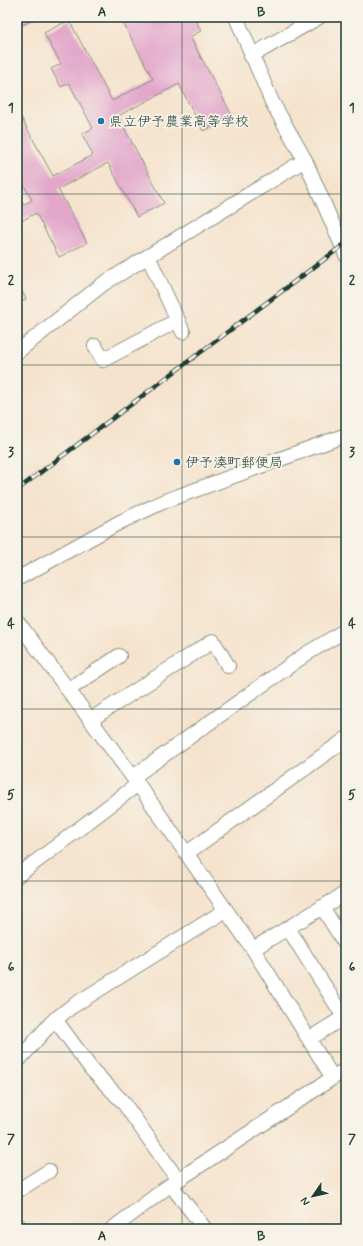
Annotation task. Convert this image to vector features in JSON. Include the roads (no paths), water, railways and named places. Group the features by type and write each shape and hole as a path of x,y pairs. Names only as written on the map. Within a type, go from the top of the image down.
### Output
{"street":[{"path":"236,17 251,56 272,102 305,160 346,255"},
{"path":"251,56 319,17"},
{"path":"17,352 103,284 305,160"},
{"path":"94,346 103,360 180,326 148,256"},
{"path":"17,579 120,522 165,501 346,434"},
{"path":"17,621 136,781 253,949 333,1078"},
{"path":"17,876 136,781 306,654 346,630"},
{"path":"90,720 213,641 228,666"},
{"path":"68,690 119,656"},
{"path":"187,854 346,739"},
{"path":"253,949 346,893"},
{"path":"322,907 346,946"},
{"path":"17,1062 38,1036 55,1019 71,1007 226,910"},
{"path":"288,928 345,1016 309,1039"},
{"path":"55,1019 92,1070 123,1102 205,1229"},
{"path":"112,1229 174,1182 346,1069"},
{"path":"17,1191 49,1171"}],"railway":[{"path":"17,490 346,243"}],"place":[{"name":"県立伊予農業高等学校","path":"101,121"},
{"name":"伊予湊町郵便局","path":"177,462"}]}
